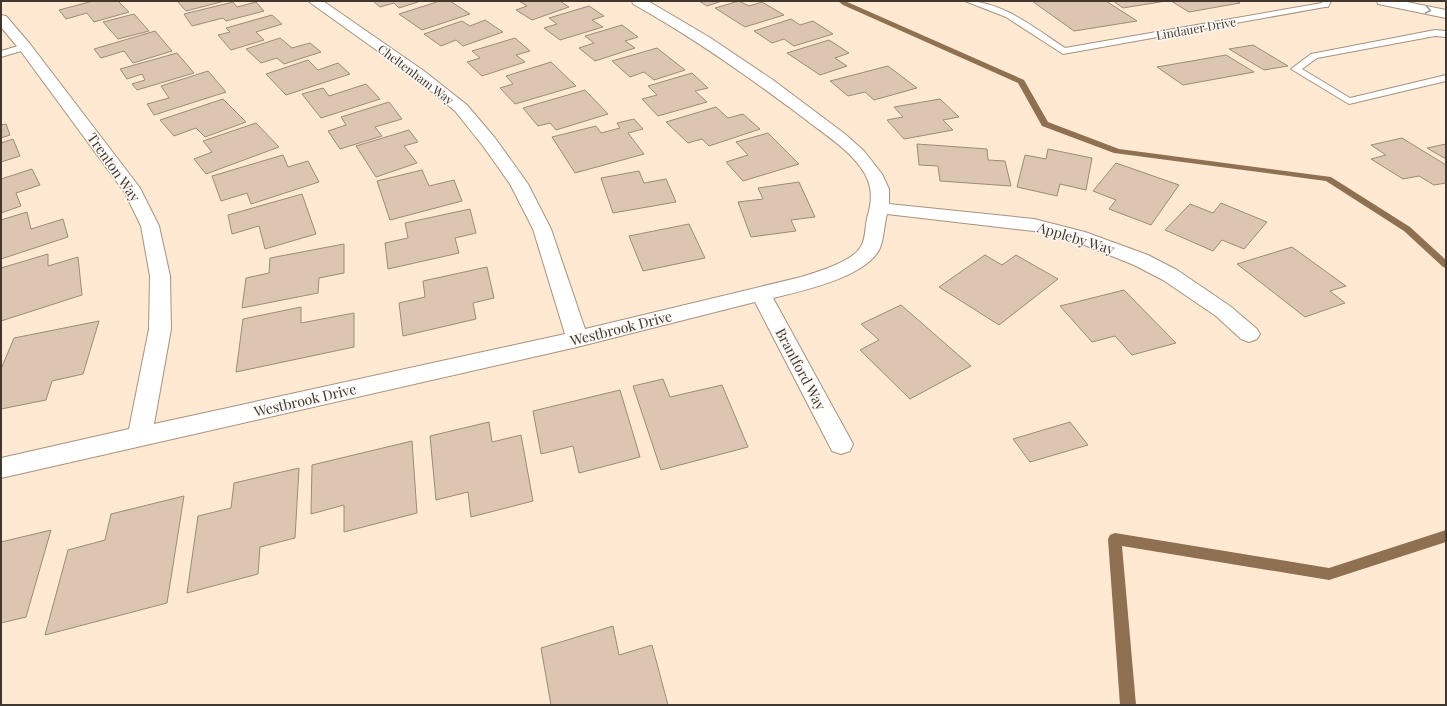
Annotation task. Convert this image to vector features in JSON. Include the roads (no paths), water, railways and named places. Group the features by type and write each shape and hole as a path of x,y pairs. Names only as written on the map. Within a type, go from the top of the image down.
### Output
{"street":[{"name":"Cheltenham Way","path":"314,1 419,74 461,108 489,142 519,184 542,229 577,339"},
{"name":"Westbrook Drive","path":"1,468 577,339 761,294 824,277 857,260 869,250 879,208 879,186 871,170 858,154 733,59 701,37 638,1"},
{"path":"1383,1 1446,14"},
{"name":"Trenton Way","path":"1,19 25,47 134,192 150,226 160,276 160,329 140,436"},
{"name":"Appleby Way","path":"879,208 1034,225 1078,236 1141,260 1170,275 1198,292 1223,311 1249,334"},
{"name":"Brantford Way","path":"761,294 841,444"}],"lane":[{"name":"Lindauer Drive","path":"969,1 1009,15 1062,51 1325,5 1327,1"},
{"path":"1446,34 1435,33 1314,56 1296,69 1349,102 1446,78"},
{"path":"1,54 25,47"}],"waterway":[{"path":"841,1 1021,82 1045,124 1117,151 1328,179 1407,229 1446,265"},
{"path":"1128,705 1115,539 1329,574 1446,536"}]}
